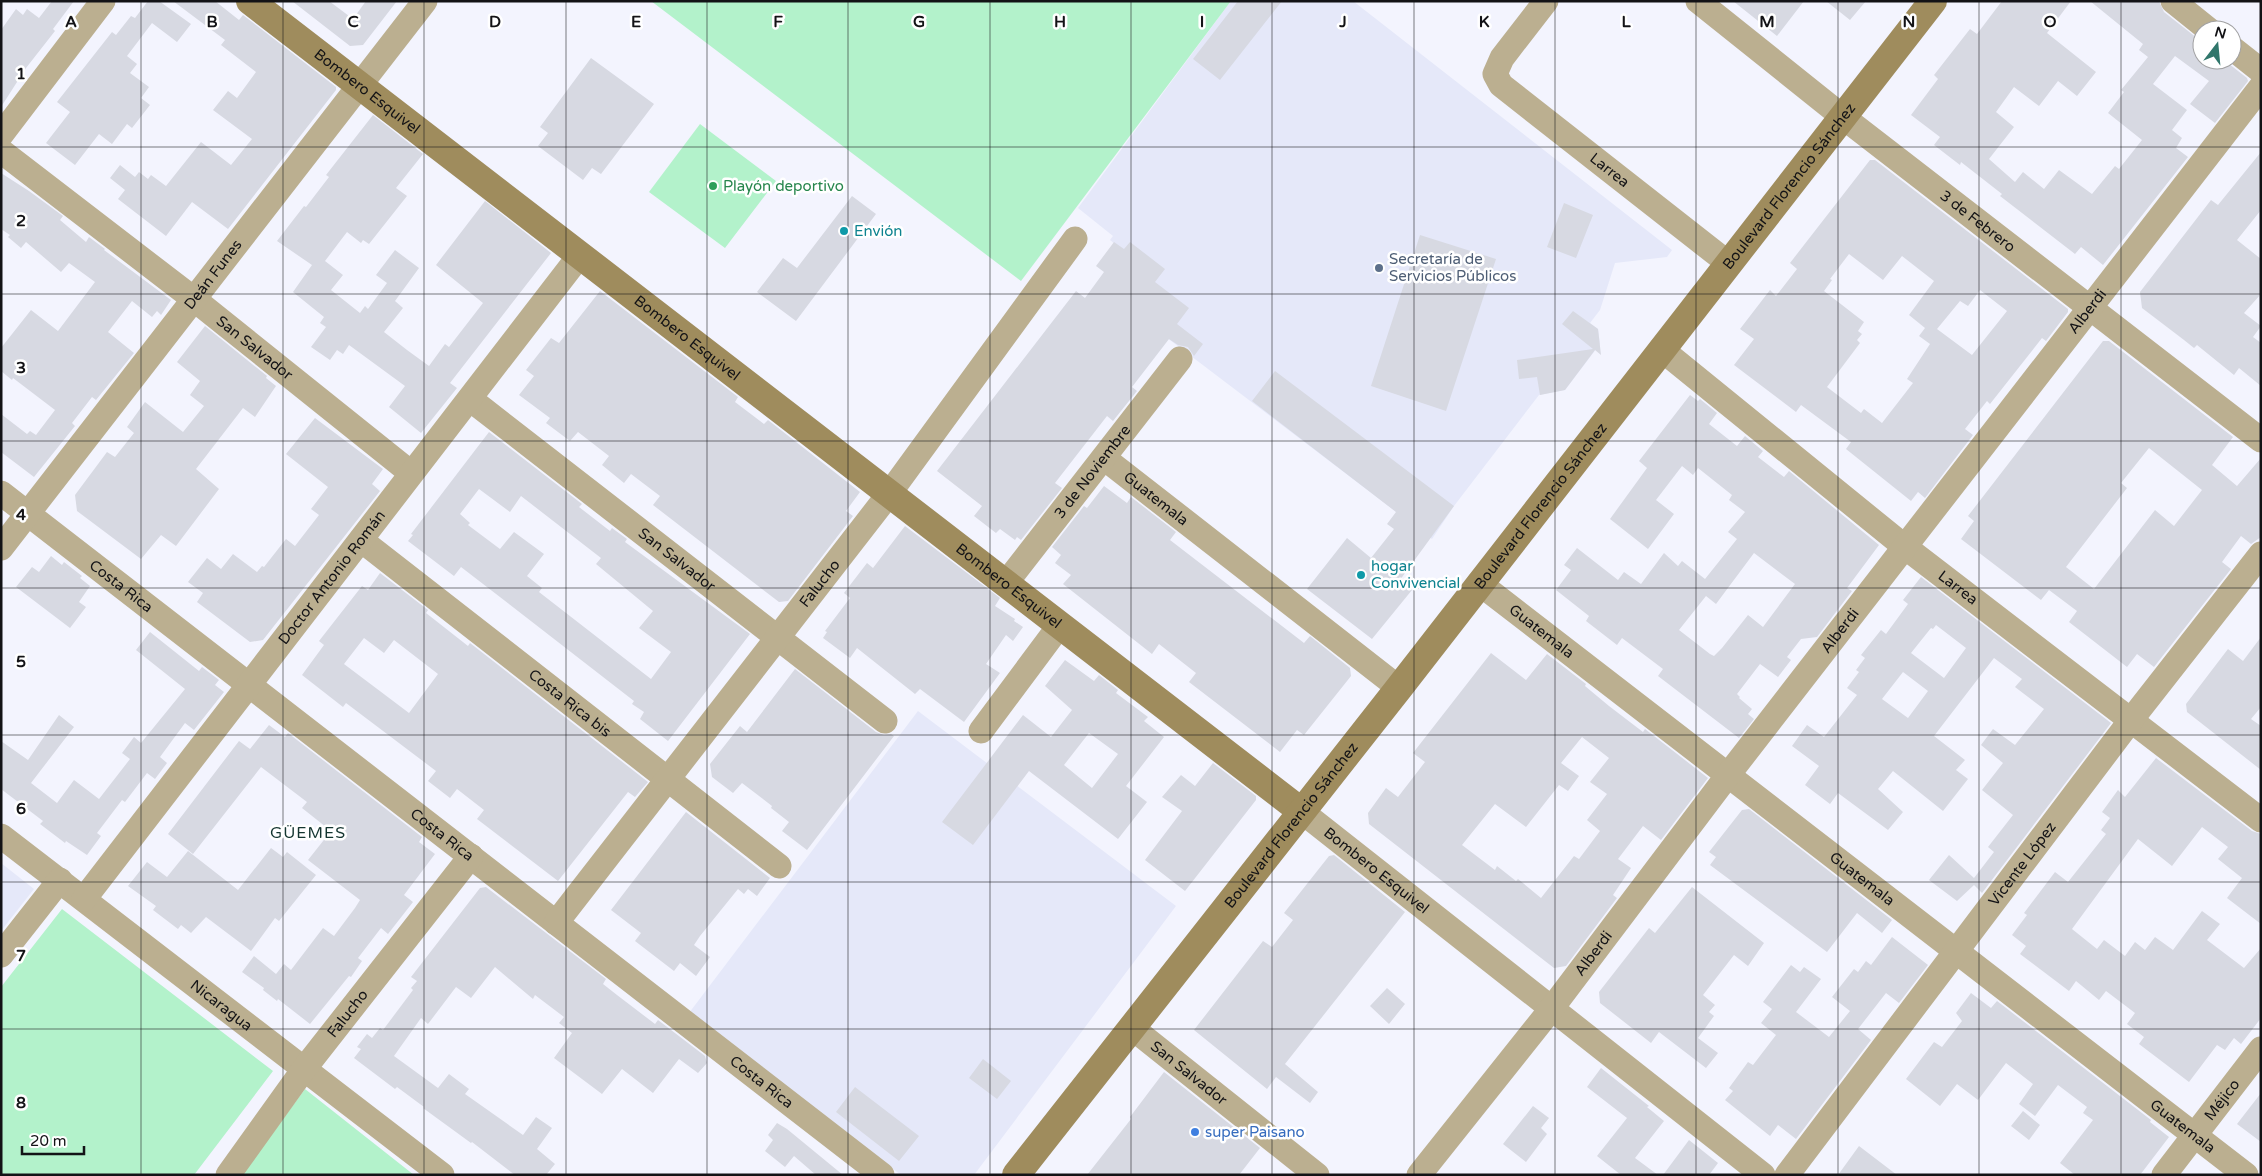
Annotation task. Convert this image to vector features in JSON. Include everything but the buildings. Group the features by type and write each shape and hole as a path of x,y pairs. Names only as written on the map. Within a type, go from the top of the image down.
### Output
{"main road":[{"name":"Bombero Esquivel","path":"250,1 1301,811"},
{"name":"Boulevard Florencio Sánchez","path":"1016,1175 1399,688 1933,1"}],"street":[{"path":"1,135 103,1"},
{"name":"Deán Funes","path":"1,548 425,1"},
{"name":"Larrea","path":"1546,1 1502,58 1494,74 1500,85 1728,263"},
{"name":"3 de Febrero","path":"1698,1 1843,117 2261,440"},
{"path":"2173,1 2197,20"},
{"path":"2242,56 2261,71"},
{"name":"Alberdi","path":"1419,1175 1552,1008 1728,775 2261,87"},
{"name":"San Salvador","path":"1,151 195,300 411,473"},
{"name":"Falucho","path":"556,923 888,494 1076,239"},
{"name":"Doctor Antonio Román","path":"84,899 580,255"},
{"name":"Larrea","path":"1661,349 1905,547 2261,820"},
{"name":"3 de Noviembre","path":"1006,584 1180,359"},
{"name":"San Salvador","path":"470,399 885,721"},
{"name":"Guatemala","path":"1104,458 1399,688"},
{"name":"Costa Rica","path":"1,493 882,1175"},
{"name":"Costa Rica bis","path":"361,540 779,866"},
{"name":"Vicente López","path":"1787,1175 2131,720 2261,554"},
{"name":"Guatemala","path":"1479,583 2196,1134 2246,1175"},
{"path":"981,731 1060,625"},
{"name":"Bombero Esquivel","path":"1301,811 1763,1175"},
{"name":"Nicaragua","path":"1,836 442,1175"},
{"name":"Falucho","path":"228,1175 304,1069 471,856"},
{"path":"1,955 60,880"},
{"name":"San Salvador","path":"1131,1027 1318,1175"},
{"name":"Méjico","path":"2164,1175 2261,1049"}],"shaded area":[{"name":"Secretaría de Servicios Públicos","path":"1231,1 1353,1 1672,250 1667,257 1615,263 1600,310 1590,323 1598,329 1600,344 1565,390 1539,395 1454,506 1432,539 1129,309 1153,276 1110,240 1113,236 1078,208"},
{"path":"918,711 1176,906 974,1175 901,1175 689,1013"},
{"path":"1,863 34,889 1,931"}],"green space":[{"path":"651,1 1231,1 1021,281"},
{"name":"Playón deportivo","path":"700,124 776,181 725,248 649,192"},
{"path":"62,909 273,1071 194,1175 1,1175 1,987"},
{"path":"305,1089 414,1175 242,1175"}],"place":[{"name":"Playón deportivo","path":"713,186"},
{"name":"Envión","path":"844,231"},
{"name":"Secretaría de Servicios Públicos","path":"1379,268"},
{"name":"hogar Convivencial","path":"1361,575"},
{"name":"super Paisano","path":"1195,1132"}],"district":[{"name":"GÜEMES","path":"308,833"}]}
